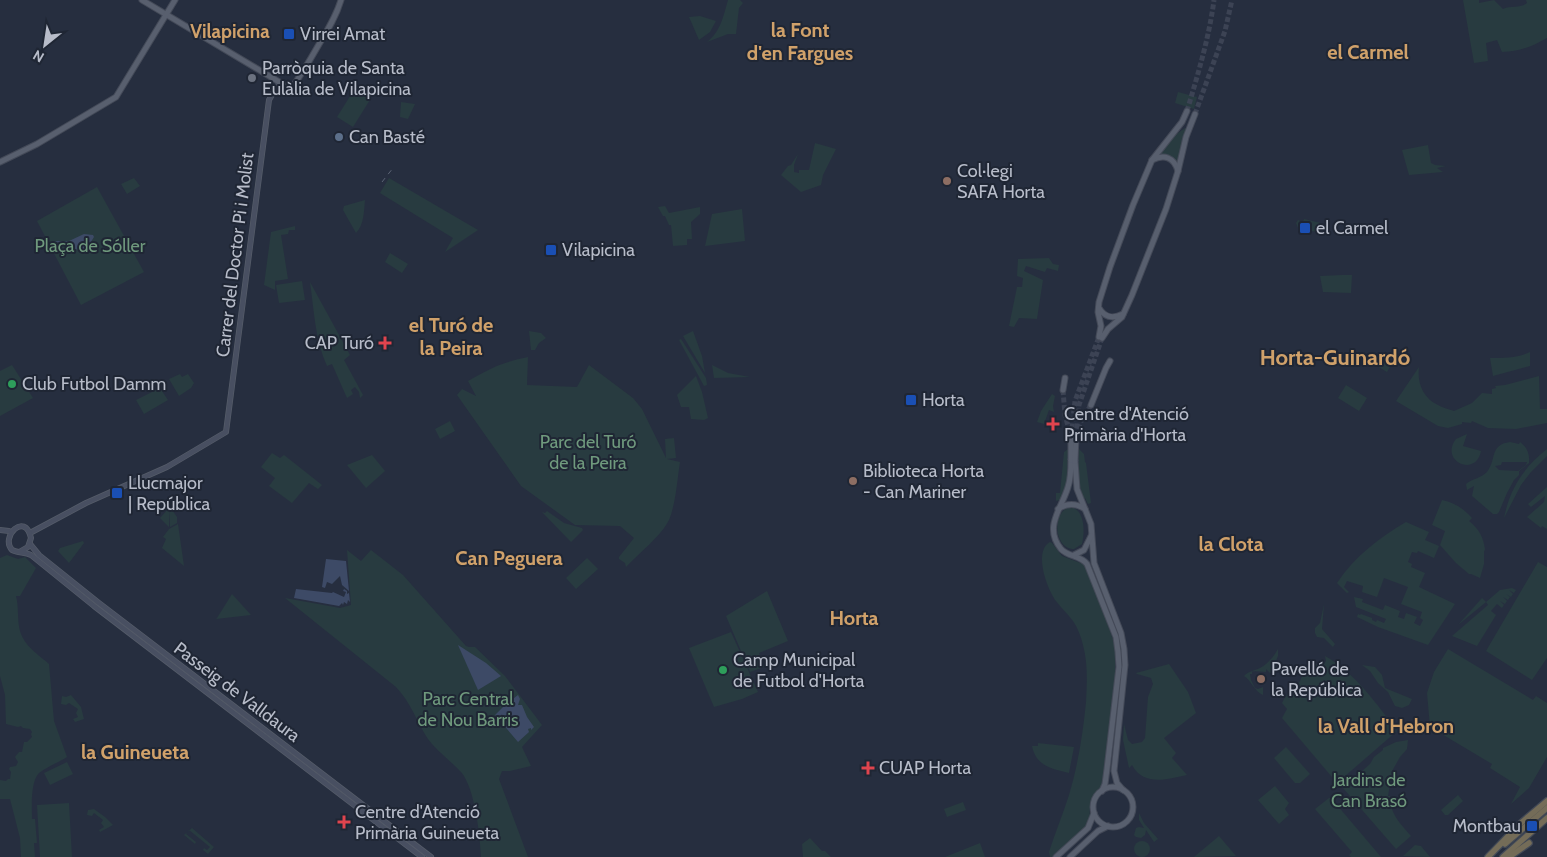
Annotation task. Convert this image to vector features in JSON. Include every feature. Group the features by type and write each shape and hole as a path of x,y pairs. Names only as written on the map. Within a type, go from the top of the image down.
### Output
{"highway":[{"path":"1489,857 1521,823 1547,801"},
{"path":"1489,857 1547,808"},
{"path":"1503,857 1547,818"},
{"path":"1510,857 1529,843"}],"main road":[{"path":"142,0 291,89 302,74 338,10 341,0"},
{"path":"0,162 37,144 116,97 175,0"},
{"name":"Carrer del Doctor Pi i Molist","path":"30,533 86,503 167,466 226,432 269,102 270,96 279,83"},
{"path":"1187,110 1182,122 1152,160 1108,271 1098,306 1101,326 1100,338 1124,314 1142,272 1178,171 1184,143 1196,114"},
{"path":"1182,122 1191,126"},
{"path":"1152,160 1162,157 1168,158 1175,164 1178,171"},
{"path":"1098,306 1102,313 1108,317 1124,314"},
{"path":"1091,404 1110,361"},
{"path":"1063,390 1065,378"},
{"path":"1056,857 1088,828 1094,812 1095,799 1105,784 1119,666 1118,652 1112,628 1089,567 1083,559 1063,551 1057,542 1053,524 1054,517 1069,485 1074,436"},
{"path":"1073,460 1078,488 1090,524 1094,563 1117,623 1124,650 1125,665 1114,771 1117,782 1132,800 1132,816 1121,826 1113,827 1099,822 1094,812"},
{"path":"1058,510 1065,505 1074,504 1087,512"},
{"path":"18,526 30,533 30,544 21,551 12,549 5,539 9,531 18,526"},
{"path":"0,530 9,531"},
{"path":"1074,555 1084,550 1091,536"},
{"name":"Passeig de Valldaura","path":"30,544 39,555 101,608"},
{"name":"Passeig de Valldaura","path":"21,551 31,555 101,608 422,857"},
{"name":"Passeig de Valldaura","path":"151,647 431,857"},
{"path":"1102,791 1112,788 1123,790"},
{"path":"1070,857 1101,829 1108,826"}],"green space":[{"path":"728,0 740,0 743,3 739,8 736,34 728,34 707,42 712,38 723,18"},
{"path":"1463,0 1479,0 1479,3 1494,0 1503,9 1524,5 1527,3 1526,0 1547,0 1547,38 1526,48 1508,52 1502,52 1497,40 1486,43 1488,61 1474,63"},
{"path":"700,16 716,21 710,32 699,40 689,17"},
{"path":"357,85 373,95 353,127 337,117"},
{"path":"1178,92 1197,97 1194,109 1175,103"},
{"path":"401,102 415,104 408,119 400,117"},
{"path":"1185,128 1178,163 1170,156 1158,155 1178,133"},
{"path":"815,143 836,149 823,175 821,185 801,192 781,175 798,154 794,165 794,172 799,173 799,170 809,170"},
{"path":"1428,145 1431,163 1446,166 1437,168 1443,172 1409,175 1402,150"},
{"path":"134,178 140,186 127,194 121,184"},
{"path":"389,178 478,230 445,252 453,238 380,193"},
{"name":"Plaça de Sóller","path":"97,187 144,272 81,305 37,221"},
{"path":"365,200 362,222 356,233 343,210 344,206"},
{"path":"665,206 669,213 700,207 700,214 691,222 692,239 687,239 687,245 673,246 671,225 669,225 658,207"},
{"path":"742,209 745,241 705,246 712,214"},
{"path":"1304,219 1321,223 1321,233 1298,228 1296,223 1298,220 1303,222"},
{"path":"295,226 295,230 289,230 288,234 281,235 288,279 275,281 275,290 264,285 271,232"},
{"path":"390,253 408,264 402,273 385,262"},
{"path":"1049,258 1053,264 1059,265 1058,271 1047,268 1045,272 1026,266 1024,271 1043,280 1037,319 1019,318 1014,327 1009,326 1017,287 1022,287 1023,278 1017,276 1018,259"},
{"path":"1352,275 1351,293 1323,292 1320,276"},
{"path":"302,281 305,300 279,303 276,285"},
{"path":"310,282 350,355 344,360 363,395 360,398 359,392 355,387 351,390 353,394 347,398 332,364 327,366 317,335"},
{"path":"529,331 541,333 546,338 539,343 535,350 531,350"},
{"path":"693,331 702,356 705,373 683,336"},
{"path":"681,339 706,378 707,385 704,386 679,340"},
{"path":"1530,352 1530,366 1493,376 1490,358 1516,357"},
{"path":"1378,354 1391,365 1387,372 1365,359 1364,356"},
{"name":"Parc del Turó de la Peira","path":"528,357 527,385 577,387 589,365 633,398 642,409 666,458 665,439 674,438 676,458 667,459 680,462 675,499 669,520 666,526 626,567 619,557 634,538 620,526 575,525 521,486 457,395 462,389 476,396 468,381 497,366"},
{"name":"Club Futbol Damm","path":"12,365 33,398 0,416 0,371"},
{"path":"712,365 728,373 750,377 714,378"},
{"path":"1419,367 1420,384 1428,398 1442,407 1454,411 1472,403 1482,393 1492,394 1492,389 1496,388 1495,386 1539,376 1540,409 1547,409 1547,423 1516,429 1488,428 1472,421 1471,423 1462,422 1462,424 1448,428 1438,426 1396,401"},
{"path":"180,374 182,377 188,374 194,383 191,388 179,396 169,379"},
{"path":"696,376 708,418 704,420 691,419 689,407 681,407 677,395"},
{"path":"1346,385 1367,398 1359,411 1338,398"},
{"path":"160,388 168,400 144,414 136,400"},
{"path":"1052,394 1055,396 1054,412 1049,410 1044,424 1037,422 1041,411"},
{"path":"450,421 455,431 440,439 435,429"},
{"path":"1467,434 1463,446 1481,451 1478,459 1473,464 1466,465 1455,460 1452,454 1452,447 1456,439"},
{"path":"1510,442 1519,444 1520,442 1528,451 1529,463 1519,471 1519,475 1514,480 1499,512 1493,514 1472,496 1474,486 1467,490 1466,484 1487,472 1496,449","holes":["1502,462 1527,462 1518,471 1499,470 1495,466 1501,465"]},
{"path":"1068,449 1067,483 1060,500 1056,501 1056,493 1060,493 1064,452"},
{"path":"1079,449 1084,454 1086,463 1091,503 1088,504 1085,498 1083,498 1079,480"},
{"path":"1547,449 1547,456 1521,485 1504,518 1510,497 1519,479 1531,463"},
{"path":"272,453 280,458 284,455 322,485 318,489 309,483 292,503 269,486 275,478 261,467"},
{"path":"372,455 385,471 366,488 347,465"},
{"path":"1547,487 1547,529 1542,526 1541,528 1527,517 1544,502 1545,496 1531,507 1528,504"},
{"path":"1442,500 1455,504 1466,512 1472,518 1469,521 1480,534 1485,550 1480,578 1469,574 1440,545 1445,531 1432,525"},
{"path":"170,507 177,517 177,523 170,527 169,509 169,527 160,518"},
{"path":"1070,507 1079,512 1083,522 1082,544 1074,549 1062,543 1057,530 1060,516 1064,510"},
{"path":"547,511 564,523 582,528 583,530 571,542 542,512 545,513"},
{"path":"1406,522 1429,532 1425,540 1439,546 1434,558 1418,551 1417,553 1412,552 1408,562 1412,564 1411,567 1425,573 1419,587 1455,604 1428,645 1378,627 1357,617 1358,614 1361,614 1372,618 1376,622 1377,620 1384,623 1386,619 1356,607 1354,597 1363,599 1362,602 1383,610 1385,605 1400,611 1398,617 1404,619 1406,613 1417,617 1414,623 1420,626 1423,620 1420,618 1422,612 1401,604 1408,587 1384,578 1377,597 1362,592 1363,586 1347,581 1344,587 1349,592 1347,593 1337,583 1368,548"},
{"path":"178,524 184,566 162,548 166,539 163,537 169,529"},
{"path":"83,541 84,543 69,563 58,551 60,548"},
{"path":"1050,542 1062,556 1083,564 1088,571 1115,649 1115,680 1103,786 1091,801 1088,825 1053,857 1050,857 1049,852 1069,795 1080,749 1086,702 1087,674 1085,652 1078,630 1071,618 1052,595 1043,570 1042,553"},
{"name":"Parc Central de Nou Barris","path":"347,550 361,561 371,550 403,575 466,646 475,647 505,676 542,725 522,747 531,766 502,771 499,779 528,857 481,857 473,800 466,779 461,772 426,736 409,705 396,687 285,598 340,608 351,605"},
{"path":"7,555 18,559 25,557 36,568 20,596 16,596 19,627 28,646 49,664 54,721 67,757 39,773 34,782 32,819 35,819 37,843 34,843 35,857 21,857 20,838 10,799 0,799 0,780 6,781 10,779 11,772 9,769 16,766 18,762 15,757 19,752 22,752 24,742 27,742 32,737 30,729 6,724 5,695 0,676 0,558"},
{"path":"587,558 598,569 576,589 566,578"},
{"path":"1538,562 1547,567 1547,658 1532,680 1486,651"},
{"path":"1512,588 1516,590 1514,593 1509,590 1513,594 1511,597 1506,594 1510,597 1508,600 1503,597 1507,601 1505,604 1500,601 1504,605 1502,608 1497,604 1491,611 1496,615 1477,646 1452,636 1488,605 1486,602 1500,590"},
{"path":"767,591 788,641 759,653 764,667 750,672 726,616"},
{"path":"232,594 251,615 216,619 217,618"},
{"path":"1482,598 1486,602 1458,625"},
{"path":"1324,604 1322,629 1335,644 1333,647 1324,638 1317,637 1315,633 1315,628 1320,623"},
{"name":"Camp Municipal de Futbol d'Horta","path":"731,632 758,692 714,707 689,648"},
{"path":"1278,649 1278,656 1273,668 1275,669 1270,673 1266,669 1266,672 1252,671 1266,664"},
{"path":"1448,649 1533,700 1536,696 1547,703 1547,757 1529,788 1511,804 1520,787 1490,768 1492,764 1430,727 1427,693 1434,672"},
{"path":"1325,656 1356,680 1397,731 1337,783 1282,718 1287,709 1282,703 1300,681 1306,668 1312,665 1323,665 1326,661"},
{"path":"1169,664 1188,692 1196,713 1164,738 1176,753 1172,758 1187,775 1157,780 1143,776 1132,765 1129,768 1123,740 1124,724 1128,740 1132,744 1142,742 1145,738 1148,697 1153,684 1151,678 1136,673"},
{"path":"1362,665 1375,667 1382,675 1385,688 1412,699 1409,705 1402,708 1395,706 1388,692 1378,683 1370,671"},
{"path":"1252,671 1252,674 1250,674 1251,680 1255,688 1263,687 1263,695 1257,691 1244,676"},
{"path":"71,695 81,707 84,719 75,722 73,719 78,717 76,713 78,709 69,703 66,705 61,704 62,696"},
{"name":"Jardins de Can Brasó","path":"1408,740 1407,749 1391,773 1388,796 1390,796 1390,802 1396,818 1411,836 1396,849 1343,788 1370,764 1383,748 1396,742"},
{"path":"1038,743 1074,747 1069,773 1051,768 1041,762 1034,753 1032,746 1038,746"},
{"path":"1286,747 1310,774 1300,783 1295,783 1274,758"},
{"path":"67,762 73,774 50,785 44,773"},
{"path":"1275,786 1289,803 1285,809 1289,815 1279,824 1258,800"},
{"path":"1458,795 1463,801 1448,815 1445,815 1441,810"},
{"path":"1331,798 1381,857 1351,857 1349,855 1352,852 1315,809"},
{"path":"963,802 966,810 947,817 944,809"},
{"path":"69,803 72,857 40,857 37,805"},
{"path":"94,809 113,825 100,832 99,830 104,827 101,823 103,820 94,813 92,816 87,815 88,810"},
{"path":"1139,813 1144,823 1158,839 1154,842 1146,830 1145,835 1141,838 1134,835 1136,828 1144,828 1139,820"},
{"path":"192,828 214,847 208,854 203,850 204,848 207,850 210,847 189,830"},
{"path":"188,832 186,834 196,842 195,844 184,835"},
{"path":"1219,836 1236,856 1194,857"},
{"path":"810,838 822,851 825,851 831,857 803,857 802,844"},
{"path":"1142,841 1148,843 1150,849 1148,855 1142,857 1136,855 1134,849 1136,843"},
{"path":"980,843 985,857 945,857"},
{"path":"1415,845 1421,846 1430,857 1403,856"}],"water":[{"path":"84,234 93,235 94,237 87,248 81,251 54,241 69,241"},
{"path":"326,559 346,561 349,591 342,585 340,576 332,584 327,582 325,588 322,587"},
{"path":"296,589 333,592 344,597 346,592 343,591 344,589 347,591 347,594 349,593 350,602 348,600 347,604 344,602 343,605 342,603 339,606 294,598"},
{"path":"458,645 486,663 501,676 478,690"},
{"path":"518,695 520,699 518,705 522,705 534,727 531,730 531,728 528,729 529,732 518,742 495,715"}],"tunnel":[{"path":"1187,111 1206,42 1214,0"},
{"path":"1195,114 1225,31 1232,0"},
{"path":"1071,436 1075,401 1099,337"},
{"path":"1076,436 1079,405 1102,338"},
{"path":"1063,390 1065,415 1070,433"},
{"path":"1078,429 1091,405"}],"railway":[{"path":"382,182 393,168"}],"place":[{"name":"Virrei Amat","path":"289,34"},
{"name":"Parròquia de Santa Eulàlia de Vilapicina","path":"252,78"},
{"name":"Can Basté","path":"339,137"},
{"name":"Col·legi SAFA Horta","path":"947,181"},
{"name":"el Carmel","path":"1305,228"},
{"name":"Vilapicina","path":"551,250"},
{"name":"CAP Turó","path":"385,343"},
{"name":"Club Futbol Damm","path":"12,384"},
{"name":"Horta","path":"911,400"},
{"name":"Centre d'Atenció Primària d'Horta","path":"1053,424"},
{"name":"Biblioteca Horta - Can Mariner","path":"853,481"},
{"name":"Llucmajor | República","path":"117,493"},
{"name":"Camp Municipal de Futbol d'Horta","path":"723,670"},
{"name":"Pavelló de la República","path":"1261,679"},
{"name":"CUAP Horta","path":"868,768"},
{"name":"Centre d'Atenció Primària Guineueta","path":"344,822"},
{"name":"Montbau","path":"1532,826"}],"district":[{"name":"Vilapicina","path":"230,31"},
{"name":"la Font d'en Fargues","path":"800,42"},
{"name":"el Carmel","path":"1368,52"},
{"name":"el Turó de la Peira","path":"451,336"},
{"name":"Horta-Guinardó","path":"1335,357"},
{"name":"la Clota","path":"1231,544"},
{"name":"Can Peguera","path":"509,558"},
{"name":"Horta","path":"854,618"},
{"name":"la Vall d'Hebron","path":"1386,726"},
{"name":"la Guineueta","path":"135,752"}]}
